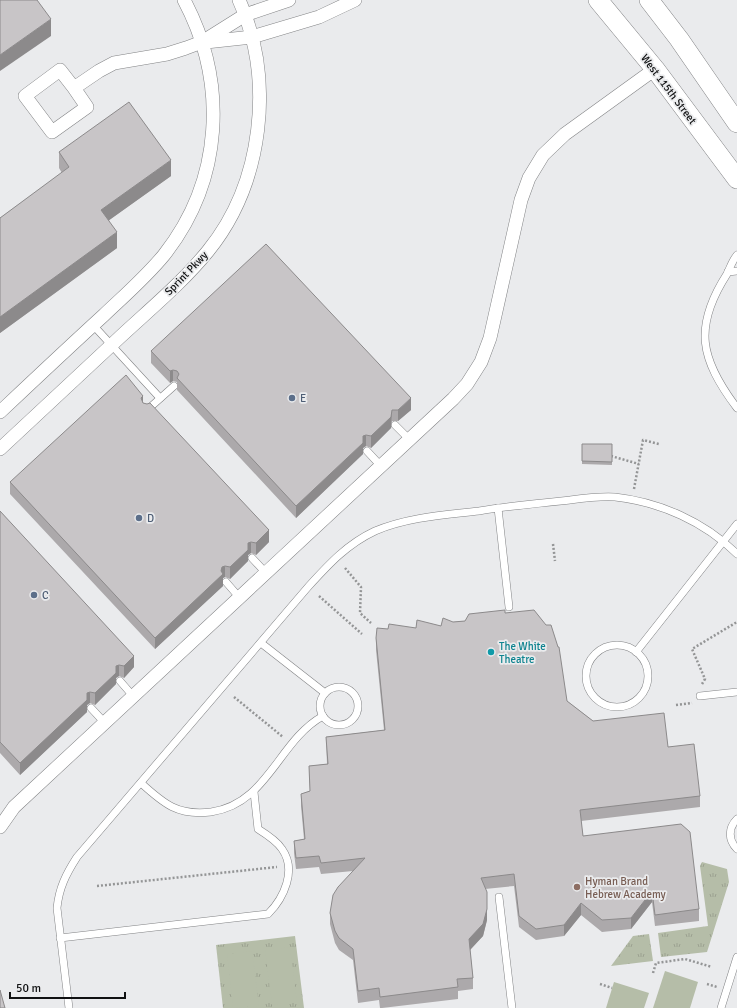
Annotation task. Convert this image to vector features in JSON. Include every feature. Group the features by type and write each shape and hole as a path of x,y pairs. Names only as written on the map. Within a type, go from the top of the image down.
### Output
{"street":[{"path":"0,412 150,271 164,255 178,235 197,199 209,157 214,115 211,76 194,19 184,0"},
{"name":"Sprint Pkwy","path":"0,449 192,269 222,231 233,210 251,164 258,118 259,78 252,38 239,0"},
{"path":"74,88 98,71 114,63 167,54 202,42 245,15 289,0"},
{"path":"202,42 252,38 319,17 355,0"},
{"name":"West 115th Street","path":"598,0 655,69 737,179"},
{"path":"649,0 679,39 737,123"},
{"path":"0,827 14,807 380,465 453,399 467,384 481,362 490,338 521,200 529,178 543,155 565,134 655,69"},
{"path":"60,70 74,88 87,107 52,132 26,96 60,70"}],"lane":[{"path":"737,255 709,307 705,327 705,346 710,365 718,382 737,408"},
{"path":"728,272 737,271"},
{"path":"93,325 160,398"},
{"path":"146,411 174,386"},
{"path":"395,424 409,439"},
{"path":"367,451 380,465"},
{"path":"69,1008 60,938 58,908 59,892 65,875 77,857 331,562 355,542 376,531 398,524 498,508 590,498 614,497 649,503 674,512 696,524 723,542 737,554"},
{"path":"498,508 509,607"},
{"path":"636,652 737,524"},
{"path":"252,558 266,573"},
{"path":"226,582 239,597"},
{"path":"261,643 325,693"},
{"path":"616,645 627,647 636,652 643,659 647,668 648,678 646,687 641,696 634,702 625,706 616,707 606,705 598,700 591,692 587,682 586,671 590,661 597,653 606,647 616,645"},
{"path":"120,681 133,696"},
{"path":"333,688 345,688 355,695 358,707 353,718 342,724 330,722 323,716 320,708 321,701 325,693 333,688"},
{"path":"698,695 737,692"},
{"path":"91,708 104,722"},
{"path":"141,783 162,802 175,809 203,813 232,807 243,801 254,792 294,741 312,722 323,716"},
{"path":"60,938 268,914 278,904 286,889 288,866 282,848 258,829 254,792"},
{"path":"737,819 731,828 730,834 731,840 737,849"},
{"path":"499,897 512,1008"},
{"path":"721,1008 737,957"}],"path":[{"path":"634,492 644,440 659,444"},
{"path":"604,456 639,464"},
{"path":"554,544 555,561"},
{"path":"345,568 361,587 360,613 372,623"},
{"path":"319,596 362,634"},
{"path":"676,705 691,704 698,695 705,679 692,648 737,622"},
{"path":"234,697 290,742 294,741"},
{"path":"97,886 288,866"},
{"path":"653,972 656,963 685,960 712,968"},
{"path":"600,984 612,988"}],"green space":[{"path":"702,862 727,869 729,882 707,952 661,957 658,933 708,926 700,866"},
{"path":"649,934 653,961 611,966 633,936"},
{"path":"295,936 304,1008 223,1008 216,945"},
{"path":"290,947 297,1002 272,1005 265,950"},
{"path":"252,951 259,1006 233,1008 227,954"},
{"path":"665,971 698,982 690,1008 653,1008"},
{"path":"614,982 649,993 644,1008 606,1008"}],"building":[{"path":"0,0 37,0 51,19 0,55"},
{"path":"129,102 171,160 101,210 117,232 0,317 0,218 69,167 59,152"},
{"name":"E","path":"266,244 411,398 398,410 392,410 391,417 371,436 363,436 363,443 296,506 177,378 179,374 177,371 170,371 151,351"},
{"name":"D","path":"126,375 143,396 141,398 143,403 150,403 269,530 256,543 248,543 248,550 230,567 222,567 221,571 223,574 155,638 10,482"},
{"path":"582,444 612,444 612,462 582,461"},
{"name":"C","path":"0,511 134,656 124,666 116,666 116,673 95,693 87,693 87,700 20,763 0,742"},
{"path":"505,610 505,613 534,610 546,625 551,625 559,647 567,701 593,721 664,713 668,747 694,744 700,796 580,810 583,836 681,824 690,832 699,909 655,915 652,891 631,918 602,920 581,903 564,925 536,929 519,916 514,874 481,878 487,892 487,909 483,924 469,939 473,978 457,979 458,987 380,997 379,988 358,991 353,949 339,938 335,931 330,913 333,895 338,887 365,858 321,863 319,856 296,858 294,841 305,839 301,794 310,791 309,766 328,764 326,737 385,730 376,638 377,628 388,629 389,624 416,628 417,620 441,626 443,618 453,622 465,621 469,614"},
{"path":"0,990 5,1008 0,1008"}],"place":[{"name":"E","path":"292,398"},
{"name":"D","path":"139,518"},
{"name":"C","path":"34,595"},
{"name":"The White Theatre","path":"491,652"},
{"name":"Hyman Brand Hebrew Academy","path":"577,887"}]}
